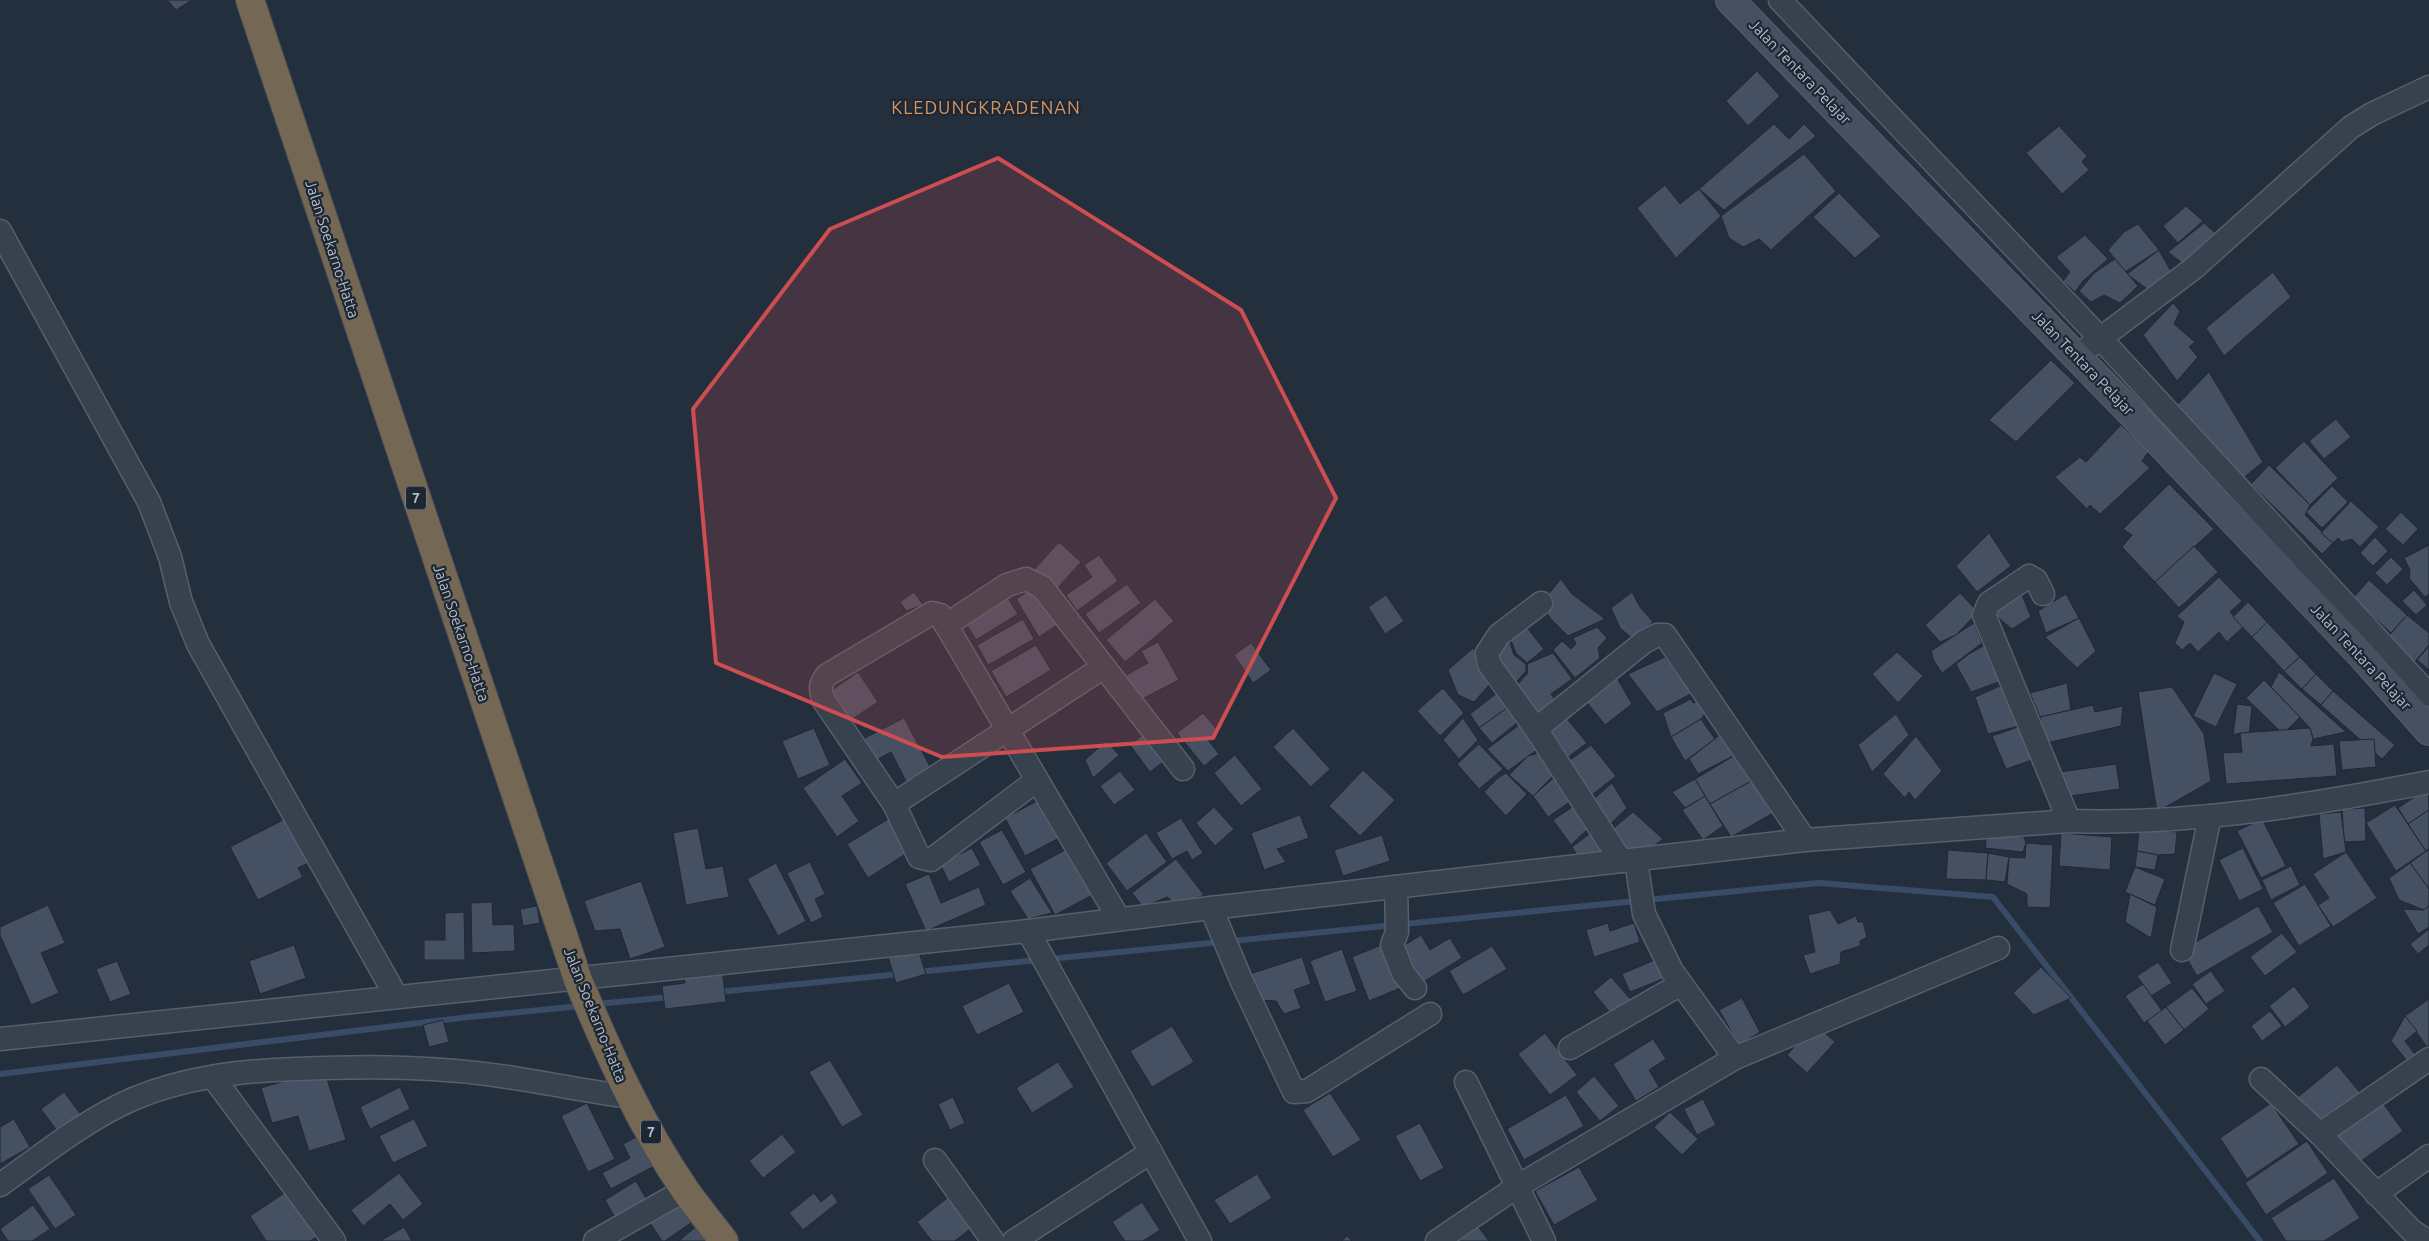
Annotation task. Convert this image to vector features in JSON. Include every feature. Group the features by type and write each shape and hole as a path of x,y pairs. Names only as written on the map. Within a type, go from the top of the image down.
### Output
{"highway":[{"name":"Jalan Soekarno-Hatta","path":"250,0 585,996 630,1097 685,1190 724,1241"}],"main road":[{"name":"Jalan Tentara Pelajar","path":"1730,0 2076,356 2364,658 2429,731"}],"street":[{"path":"1780,0 2100,338 2429,695"},
{"path":"2076,356 2194,268 2351,127 2372,114 2429,87"},
{"path":"0,231 149,502 170,557 180,602 198,644 396,996"},
{"path":"2043,594 2036,580 2029,576 1989,603 1984,615 2070,821"},
{"path":"946,625 1007,584 1026,579 1042,587 1102,668 1183,769"},
{"path":"1540,603 1499,635 1488,653 1488,664 1628,861 1640,888 1644,914 1672,971 1735,1058"},
{"path":"1037,780 928,861 919,856 894,804 824,701 820,688 821,682 827,675 932,613 940,615 1119,919"},
{"path":"1536,729 1644,642 1657,634 1665,635 1805,840"},
{"path":"894,804 1102,668"},
{"path":"0,1039 396,996 585,996 1028,931 1210,908 1396,896 1628,861 1805,840 2070,821 2113,822 2210,816 2337,800 2429,782"},
{"path":"2182,950 2210,816"},
{"path":"1396,896 1397,932 1392,944 1403,973 1415,988"},
{"path":"1210,908 1294,1092 1307,1091 1430,1014"},
{"path":"1028,931 1200,1241"},
{"path":"1437,1241 1518,1186 1735,1058 1998,948"},
{"path":"1570,1048 1681,984"},
{"path":"2320,1134 2429,1059"},
{"path":"0,1185 52,1148 133,1100 182,1082 242,1072 376,1066 438,1069 514,1078 630,1097"},
{"path":"213,1077 334,1241"},
{"path":"2261,1079 2320,1134 2412,1232 2427,1241"},
{"path":"1466,1082 1544,1241"},
{"path":"1014,1241 1151,1152"},
{"path":"2376,1194 2429,1156"},
{"path":"935,1160 993,1241"},
{"path":"594,1241 685,1190"}],"highlighted area":[{"path":"998,158 1241,310 1336,498 1213,738 942,757 716,663 693,409 830,229"}],"building":[{"path":"167,0 192,0 176,10"},
{"path":"1757,71 1780,96 1748,126 1726,101"},
{"path":"1774,124 1789,139 1804,124 1816,136 1724,210 1699,189"},
{"path":"2059,126 2087,156 2082,162 2089,170 2062,194 2026,153"},
{"path":"1804,154 1836,191 1771,250 1759,239 1743,247 1729,238 1721,216"},
{"path":"1665,185 1680,204 1699,189 1721,216 1676,258 1637,208"},
{"path":"1839,193 1881,236 1855,258 1813,217"},
{"path":"2186,206 2203,221 2178,243 2163,226"},
{"path":"2204,223 2222,239 2190,269 2168,252"},
{"path":"2138,224 2159,250 2125,272 2108,250 2124,232"},
{"path":"2085,235 2108,259 2083,281 2075,292 2063,281 2070,272 2056,257"},
{"path":"2159,250 2173,275 2151,292 2127,274"},
{"path":"2115,259 2138,286 2120,303 2104,295 2091,302 2079,291 2094,273"},
{"path":"2273,272 2291,297 2224,356 2206,328"},
{"path":"2173,303 2180,311 2174,324 2195,342 2189,347 2198,357 2177,381 2143,335"},
{"path":"2051,360 2075,383 2016,442 1989,420"},
{"path":"2209,372 2263,462 2242,479 2175,407"},
{"path":"2336,419 2351,437 2324,459 2309,441"},
{"path":"2121,425 2149,451 2142,461 2150,468 2100,514 2090,505 2087,509 2055,477 2080,457 2086,462"},
{"path":"2304,441 2338,478 2310,505 2275,468"},
{"path":"2269,465 2310,505 2305,515 2333,543 2322,554 2251,484"},
{"path":"2169,484 2214,529 2155,582 2122,547 2132,535 2123,529"},
{"path":"2332,486 2348,502 2322,528 2306,512"},
{"path":"2351,501 2379,527 2360,547 2352,539 2342,542 2338,538 2333,543 2321,533"},
{"path":"2401,512 2418,529 2403,545 2385,529"},
{"path":"1989,533 2011,566 1977,592 1956,566"},
{"path":"2375,537 2388,551 2373,566 2360,553"},
{"path":"1059,542 1081,562 1054,592 1032,572"},
{"path":"2429,545 2429,594 2425,597 2409,578 2410,570 2404,558"},
{"path":"2194,546 2218,572 2179,608 2155,582"},
{"path":"1099,555 1118,581 1077,611 1066,595 1092,577 1084,565"},
{"path":"2391,557 2403,569 2387,585 2375,573"},
{"path":"2219,577 2242,601 2230,612 2243,627 2227,642 2219,632 2198,652 2190,643 2182,650 2175,643 2184,622 2177,616"},
{"path":"1561,579 1572,594 1605,619 1568,636 1550,618 1541,603"},
{"path":"2369,580 2407,615 2391,633 2353,598"},
{"path":"1127,584 1141,603 1099,633 1085,614"},
{"path":"1036,586 1060,623 1039,637 1016,599"},
{"path":"2020,590 2031,617 2012,629 1989,610"},
{"path":"2414,590 2427,605 2416,615 2402,601"},
{"path":"914,592 923,605 906,611 900,602"},
{"path":"1632,592 1640,607 1653,622 1633,639 1620,628 1611,608"},
{"path":"1960,593 1978,612 1956,635 1940,642 1925,625"},
{"path":"2066,594 2079,618 2046,633 2038,611"},
{"path":"1386,595 1404,621 1385,634 1368,607"},
{"path":"1008,598 1018,614 976,640 966,624"},
{"path":"1155,599 1174,621 1125,662 1106,640"},
{"path":"2248,602 2267,622 2252,637 2233,617"},
{"path":"2407,615 2429,633 2429,645 2413,664 2385,640"},
{"path":"2079,618 2096,651 2077,668 2045,637"},
{"path":"1023,619 1034,639 988,665 977,645"},
{"path":"2267,622 2300,657 2284,671 2252,637"},
{"path":"1974,623 1982,643 1942,673 1934,661 1931,651"},
{"path":"1524,624 1544,649 1527,663 1516,653 1510,638"},
{"path":"1597,627 1607,638 1598,648 1600,658 1575,678 1553,650 1562,641 1571,649 1576,644 1573,638"},
{"path":"1509,640 1514,655 1526,664 1526,671 1512,687 1493,654"},
{"path":"1158,642 1179,680 1138,701 1125,676 1148,663 1141,651"},
{"path":"1990,642 2007,679 1971,692 1956,664"},
{"path":"1251,643 1271,670 1253,683 1234,655"},
{"path":"1036,645 1051,670 1006,697 991,671"},
{"path":"2429,646 2429,670 2417,660"},
{"path":"1473,648 1482,658 1490,684 1474,702 1458,695 1448,670"},
{"path":"1897,652 1923,676 1898,703 1872,674"},
{"path":"1553,653 1572,679 1551,694 1560,707 1537,725 1512,690 1528,673 1527,664"},
{"path":"1665,657 1692,693 1657,712 1628,674"},
{"path":"2300,657 2316,674 2302,689 2284,671"},
{"path":"1613,671 1632,704 1605,725 1582,696"},
{"path":"858,672 878,702 848,722 828,693"},
{"path":"2279,672 2346,732 2313,739 2310,728 2271,687"},
{"path":"2214,673 2237,684 2216,727 2193,716"},
{"path":"2316,674 2333,691 2321,705 2302,689"},
{"path":"2264,680 2300,717 2283,734 2246,698"},
{"path":"2009,682 2027,724 1988,734 1975,697"},
{"path":"2067,683 2071,710 2040,717 2030,693"},
{"path":"2172,687 2204,734 2211,781 2157,812 2138,692"},
{"path":"1443,688 1464,713 1440,736 1417,711"},
{"path":"2333,691 2395,745 2382,759 2321,705"},
{"path":"1497,693 1507,708 1479,728 1470,714"},
{"path":"1691,699 1693,703 1702,699 1708,709 1701,719 1671,737 1663,713"},
{"path":"2237,704 2252,706 2249,737 2240,733 2233,735"},
{"path":"2093,705 2095,712 2123,706 2121,726 2046,743 2040,717"},
{"path":"1507,708 1518,722 1492,743 1479,728"},
{"path":"1203,713 1219,732 1208,740 1219,754 1204,766 1177,733"},
{"path":"1562,713 1587,743 1563,761 1541,731"},
{"path":"1896,714 1909,735 1872,772 1858,745"},
{"path":"904,718 934,774 909,787 891,752 873,762 861,740"},
{"path":"1463,718 1478,740 1459,759 1443,740"},
{"path":"1701,719 1715,739 1685,761 1671,737"},
{"path":"2027,724 2035,759 2006,769 1992,736"},
{"path":"1519,725 1538,749 1508,771 1487,749"},
{"path":"814,728 830,765 798,779 782,741"},
{"path":"1293,728 1330,769 1311,787 1273,747"},
{"path":"2310,728 2313,739 2311,746 2334,744 2337,776 2226,784 2223,753 2242,752 2240,733"},
{"path":"1146,732 1167,759 1150,772 1130,745"},
{"path":"1721,734 1737,754 1698,774 1689,759"},
{"path":"1916,736 1942,771 1915,800 1909,792 1905,798 1883,774"},
{"path":"2374,739 2376,767 2342,770 2339,741"},
{"path":"1106,741 1119,755 1093,778 1085,760"},
{"path":"1479,744 1503,769 1479,789 1457,764"},
{"path":"1591,745 1616,776 1588,798 1563,765"},
{"path":"1542,752 1557,772 1533,796 1509,775 1528,756"},
{"path":"1737,754 1753,780 1710,804 1695,779"},
{"path":"1235,755 1262,789 1241,806 1214,773"},
{"path":"845,759 862,783 842,796 859,821 837,837 803,788"},
{"path":"2116,764 2120,789 2063,797 2060,772"},
{"path":"1363,770 1395,800 1360,836 1329,806"},
{"path":"1120,771 1135,790 1114,805 1100,786"},
{"path":"1506,773 1527,794 1506,816 1484,792"},
{"path":"1558,774 1574,799 1548,817 1533,796"},
{"path":"1695,779 1705,796 1685,808 1672,792"},
{"path":"1753,780 1775,812 1731,837 1710,804"},
{"path":"1612,783 1627,808 1606,828 1589,803"},
{"path":"2428,788 2429,810 2408,824 2398,808"},
{"path":"1705,796 1723,826 1703,840 1682,810"},
{"path":"1039,800 1059,838 1025,856 1005,818"},
{"path":"1578,803 1592,825 1571,845 1553,820"},
{"path":"2395,805 2426,851 2396,871 2366,823"},
{"path":"1214,807 1234,829 1215,846 1196,823"},
{"path":"2365,808 2366,841 2344,842 2342,809"},
{"path":"2429,810 2429,848 2426,851 2408,824"},
{"path":"1633,812 1663,839 1641,856 1623,857 1609,832"},
{"path":"2341,812 2346,852 2323,859 2319,814"},
{"path":"1300,815 1309,838 1277,849 1286,862 1264,870 1251,833"},
{"path":"291,816 314,860 298,868 303,877 258,900 230,847"},
{"path":"890,818 910,851 868,878 847,844"},
{"path":"1181,818 1203,853 1192,860 1187,851 1172,859 1156,833"},
{"path":"2262,819 2286,866 2261,878 2237,831"},
{"path":"698,828 706,869 723,866 729,897 686,905 673,833"},
{"path":"1596,829 1609,850 1582,863 1572,847"},
{"path":"2139,829 2177,832 2175,854 2158,855 2137,851"},
{"path":"1002,830 1026,872 1003,885 979,842"},
{"path":"1146,833 1167,862 1127,891 1106,863"},
{"path":"1987,833 2024,837 2026,843 2023,852 1985,848"},
{"path":"2061,833 2112,837 2110,870 2059,866"},
{"path":"1382,835 1390,861 1343,876 1334,850"},
{"path":"2026,843 2053,845 2050,908 2027,907 2027,894 2007,884 2009,857 2025,858"},
{"path":"972,848 981,865 949,882 940,864"},
{"path":"1069,848 1094,894 1055,915 1030,869"},
{"path":"2243,848 2263,889 2239,901 2219,860"},
{"path":"2429,849 2429,889 2410,863"},
{"path":"1948,850 1988,853 1986,880 1946,879"},
{"path":"2137,851 2158,855 2155,870 2135,867"},
{"path":"2346,852 2377,898 2333,927 2318,905 2329,898 2313,874"},
{"path":"1988,853 2009,857 2005,882 1986,880"},
{"path":"1176,859 1204,895 1177,905 1167,897 1143,907 1132,893"},
{"path":"810,862 825,894 815,899 823,917 811,923 787,873"},
{"path":"776,863 806,921 778,936 747,879"},
{"path":"2410,863 2429,889 2429,906 2424,910 2399,900 2389,878"},
{"path":"2291,866 2300,885 2271,900 2262,880"},
{"path":"2135,867 2165,879 2155,905 2125,892"},
{"path":"929,874 941,903 979,887 986,905 926,931 905,884"},
{"path":"1030,878 1052,913 1028,919 1010,891"},
{"path":"641,881 665,947 630,959 620,929 595,931 584,901"},
{"path":"2305,884 2331,926 2299,946 2273,903"},
{"path":"2130,894 2157,907 2151,938 2125,922"},
{"path":"492,902 493,925 514,924 515,951 472,953 471,903"},
{"path":"48,905 65,943 41,953 59,993 31,1005 0,935 0,927"},
{"path":"537,906 540,923 523,926 520,909"},
{"path":"2258,906 2273,932 2197,976 2182,950"},
{"path":"2429,906 2429,927 2418,934 2403,909 2424,910"},
{"path":"1830,910 1838,924 1856,916 1858,922 1863,922 1867,937 1860,941 1860,946 1841,952 1840,964 1810,974 1803,955 1815,952 1808,915"},
{"path":"464,912 465,960 424,960 424,940 445,940 445,913"},
{"path":"1608,923 1610,931 1634,923 1640,942 1594,957 1586,930"},
{"path":"2429,929 2429,945 2418,954 2410,944"},
{"path":"2282,933 2297,952 2265,976 2250,957"},
{"path":"1421,935 1430,950 1450,938 1462,958 1420,984 1398,949"},
{"path":"1386,943 1403,987 1369,1001 1352,957"},
{"path":"294,945 306,978 260,994 249,961"},
{"path":"1492,946 1507,969 1463,995 1449,971"},
{"path":"918,949 926,974 896,983 888,957"},
{"path":"1342,949 1357,991 1325,1002 1310,961"},
{"path":"1302,957 1311,984 1294,990 1301,1008 1284,1014 1276,1001 1259,1000 1250,974"},
{"path":"1657,959 1665,978 1630,992 1622,974"},
{"path":"117,961 131,994 110,1002 96,969"},
{"path":"2158,962 2172,983 2151,996 2137,976"},
{"path":"2041,967 2071,998 2034,1015 2013,993"},
{"path":"722,968 726,1002 665,1009 662,986 685,983 683,972"},
{"path":"2211,971 2225,991 2206,1004 2192,984"},
{"path":"1611,977 1632,1001 1613,1016 1593,992"},
{"path":"1009,983 1024,1012 977,1035 962,1006"},
{"path":"2143,984 2162,1011 2144,1023 2125,996"},
{"path":"2294,986 2310,1007 2285,1027 2269,1006"},
{"path":"2192,988 2209,1009 2184,1030 2166,1007"},
{"path":"1742,998 1760,1032 1739,1045 1719,1010"},
{"path":"2429,999 2429,1046 2427,1047 2405,1016"},
{"path":"2166,1007 2184,1030 2165,1045 2147,1021"},
{"path":"2270,1011 2282,1026 2262,1041 2251,1026"},
{"path":"2405,1016 2417,1031 2405,1041 2419,1060 2408,1062 2391,1041"},
{"path":"443,1020 449,1042 429,1047 423,1025"},
{"path":"1815,1024 1835,1042 1807,1073 1787,1055"},
{"path":"1172,1026 1194,1062 1152,1087 1130,1051"},
{"path":"1545,1033 1577,1075 1550,1095 1518,1054"},
{"path":"1653,1039 1666,1059 1649,1070 1659,1087 1636,1101 1613,1064"},
{"path":"830,1060 863,1115 842,1127 809,1072"},
{"path":"1058,1062 1074,1087 1032,1113 1016,1088"},
{"path":"2337,1065 2362,1095 2323,1127 2298,1097"},
{"path":"324,1069 346,1140 309,1151 298,1116 272,1123 261,1088"},
{"path":"1594,1076 1619,1106 1600,1121 1576,1092"},
{"path":"400,1087 410,1109 370,1129 360,1107"},
{"path":"64,1092 81,1115 58,1132 41,1109"},
{"path":"1330,1093 1361,1140 1333,1157 1303,1110"},
{"path":"1566,1095 1584,1126 1524,1160 1507,1129"},
{"path":"953,1097 965,1123 950,1130 938,1104"},
{"path":"1703,1099 1716,1125 1697,1135 1684,1109"},
{"path":"2380,1099 2403,1131 2354,1166 2331,1134"},
{"path":"587,1103 615,1159 588,1172 561,1116"},
{"path":"2271,1103 2299,1144 2247,1179 2220,1138"},
{"path":"1670,1112 1698,1139 1682,1155 1654,1127"},
{"path":"14,1119 30,1147 0,1164 0,1127"},
{"path":"414,1119 428,1146 393,1163 379,1136"},
{"path":"1420,1123 1444,1168 1420,1181 1395,1136"},
{"path":"642,1134 658,1164 611,1189 602,1173 630,1158 623,1144"},
{"path":"782,1134 796,1152 763,1178 749,1161"},
{"path":"2307,1141 2328,1173 2266,1215 2245,1183"},
{"path":"1579,1167 1598,1200 1554,1225 1535,1191"},
{"path":"399,1173 423,1204 403,1220 390,1204 363,1226 351,1210"},
{"path":"1257,1174 1272,1198 1230,1224 1214,1200"},
{"path":"49,1175 76,1215 55,1229 28,1189"},
{"path":"2334,1178 2360,1218 2324,1241 2286,1241 2271,1218"},
{"path":"636,1181 647,1200 616,1219 605,1200"},
{"path":"289,1190 320,1235 310,1241 266,1241 250,1216"},
{"path":"814,1193 821,1202 832,1193 838,1202 803,1230 789,1213"},
{"path":"951,1195 975,1225 955,1241 932,1241 917,1222"},
{"path":"1142,1202 1160,1230 1143,1241 1125,1241 1112,1222"},
{"path":"679,1203 692,1222 665,1241 662,1241 650,1223"},
{"path":"33,1205 50,1229 32,1241 8,1241 0,1229"},
{"path":"699,1224 713,1241 679,1241"},
{"path":"1477,1225 1489,1241 1454,1241"},
{"path":"404,1227 412,1241 382,1240"},
{"path":"1347,1236 1352,1241 1342,1241"}],"waterway":[{"path":"1049,959 1819,883 1993,897 2260,1241"},
{"path":"917,972 1039,960"},
{"path":"718,992 900,974"},
{"path":"596,1004 671,997"},
{"path":"0,1074 469,1017 581,1006"}],"district":[{"name":"KLEDUNGKRADENAN","path":"986,108"}]}
